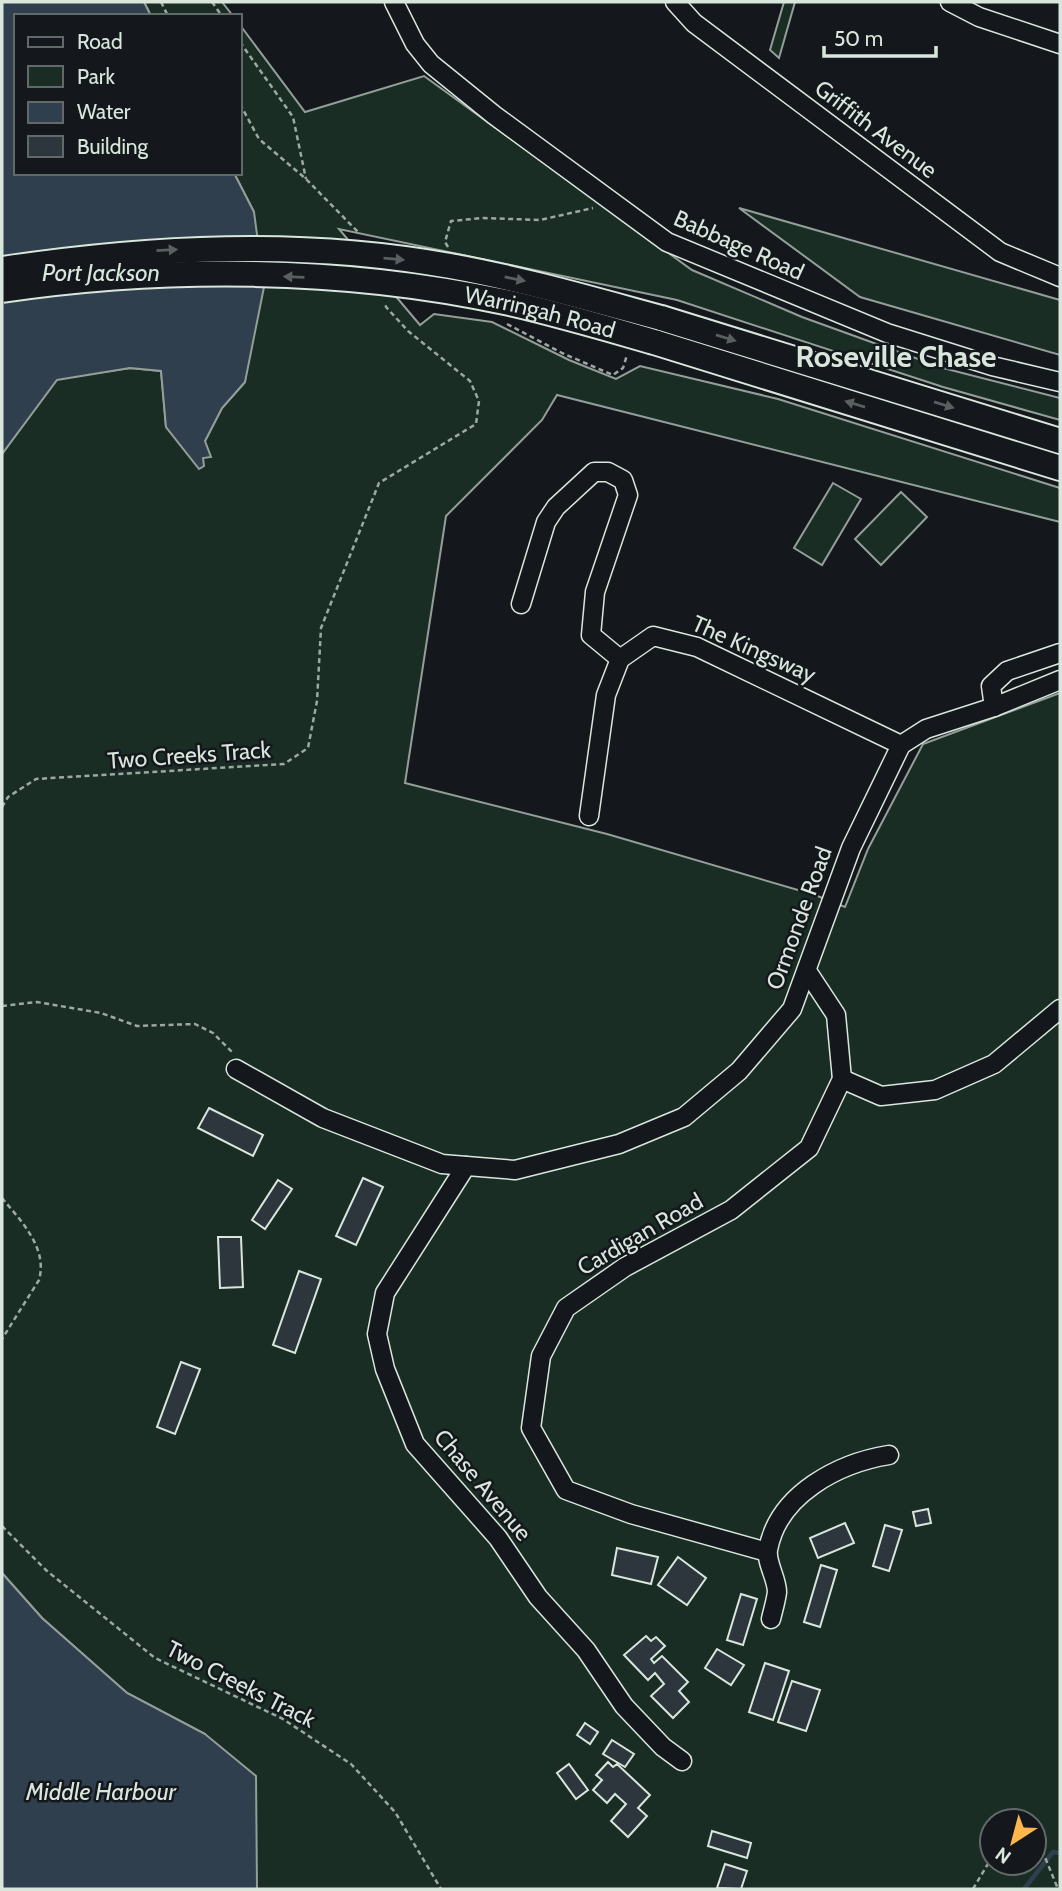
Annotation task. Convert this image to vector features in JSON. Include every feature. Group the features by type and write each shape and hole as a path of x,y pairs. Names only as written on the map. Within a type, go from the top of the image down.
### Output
{"highway":[{"name":"Warringah Road","path":"2,269 89,256 165,250 284,250 449,265 529,282 658,330 1060,468"},
{"name":"Warringah Road","path":"2,290 71,280 184,275 328,278 381,283 658,330 1060,441"}],"street":[{"name":"Babbage Road","path":"394,2 415,44 431,64 494,115 667,242 839,315 952,355 1060,382"},
{"name":"Griffith Avenue","path":"675,2 694,23 1000,252 1060,276"},
{"path":"950,2 979,18 1060,44"},
{"path":"521,604 545,522 556,507 594,472 608,472 623,480 628,495 595,592 591,635 620,659 606,695 590,816"},
{"name":"The Kingsway","path":"620,659 653,636 697,647 901,745"},
{"path":"994,707 991,686 1000,675 1060,653"},
{"path":"901,745 926,729 994,707 1060,680"},
{"name":"Ormonde Road","path":"240,1072 323,1118 442,1164 515,1170 620,1144 684,1117 739,1071 792,1009 851,848 901,745"},
{"path":"807,971 836,1015 842,1079 881,1096 935,1090 994,1064 1060,1009"},
{"name":"Cardigan Road","path":"767,1552 631,1514 566,1490 531,1428 541,1356 566,1308 625,1267 731,1210 809,1148 842,1079"},
{"name":"Chase Avenue","path":"466,1166 385,1293 376,1334 385,1369 415,1444 498,1538 538,1597 586,1650 624,1706 663,1747 682,1761"},
{"path":"771,1619 777,1591 767,1552 780,1518 796,1499 850,1463 889,1455"}],"path":[{"path":"242,44 293,117 306,179"},
{"path":"242,108 259,139 306,179 363,237"},
{"path":"451,221 483,218 540,220 614,203"},
{"name":"Two Creeks Track","path":"2,807 8,797 36,779 284,764 308,748 317,701 321,628 379,483 476,424 479,401 470,381 408,331 386,307 385,296"},
{"path":"501,319 516,331 613,374 623,368 628,360 626,354"},
{"path":"2,1006 37,1002 101,1013 137,1026 195,1024 213,1033 245,1065 240,1072"},
{"path":"2,1198 28,1230 42,1260 42,1270 39,1280 2,1339"},
{"name":"Two Creeks Track","path":"2,1526 47,1571 155,1658 283,1719 351,1764 394,1812 441,1889"},
{"path":"1048,1865 1058,1889"}],"green space":[{"path":"144,2 222,2 231,14 150,14"},
{"path":"784,2 795,2 779,58 770,50"},
{"path":"242,28 305,112 424,76 692,270 802,317 943,368 1060,398 1060,420 943,387 677,300 339,229 420,325 434,314 492,322 569,360 616,379 640,366 778,399 1060,488 1060,522 557,395 542,420 446,516 405,783 607,834 815,895 845,907 868,849 923,744 1060,693 1060,1889 257,1889 205,1734 127,1693 42,1618 2,1573 2,454 57,379 130,368 161,371 166,427 203,458 205,441 222,408 245,382 254,212 235,175 242,175"},
{"path":"739,208 1060,300 1060,355 860,297"},
{"path":"833,483 861,499 822,565 794,548"},
{"path":"901,492 927,517 881,565 855,539"}],"water":[{"name":"Port Jackson","path":"2,2 144,2 150,14 14,14 14,175 235,175 254,212 264,287 245,382 222,408 205,441 211,457 203,458 204,466 199,469 166,427 161,371 130,368 57,380 2,454"},
{"name":"Middle Harbour","path":"2,1573 42,1618 127,1693 205,1734 256,1776 257,1889 2,1889"}],"building":[{"path":"209,1108 263,1135 253,1156 198,1128"},
{"path":"363,1178 383,1187 356,1245 336,1236"},
{"path":"278,1180 292,1189 265,1229 252,1220"},
{"path":"218,1237 241,1237 243,1287 220,1288"},
{"path":"299,1271 321,1279 295,1353 273,1345"},
{"path":"181,1362 200,1369 175,1434 157,1427"},
{"path":"928,1509 931,1523 916,1526 913,1512"},
{"path":"845,1523 854,1543 818,1558 810,1538"},
{"path":"885,1525 902,1530 889,1571 873,1566"},
{"path":"617,1548 658,1557 651,1584 612,1575"},
{"path":"678,1557 706,1578 687,1605 658,1585"},
{"path":"821,1565 837,1570 820,1627 804,1622"},
{"path":"741,1594 757,1599 743,1645 727,1640"},
{"path":"646,1636 651,1641 656,1637 665,1646 651,1659 654,1663 662,1656 688,1682 679,1691 689,1702 673,1718 651,1696 664,1684 655,1673 648,1680 624,1655"},
{"path":"717,1649 744,1665 731,1685 705,1668"},
{"path":"765,1663 789,1671 773,1720 749,1712"},
{"path":"792,1681 820,1690 806,1731 778,1722"},
{"path":"585,1723 598,1732 590,1744 577,1735"},
{"path":"612,1740 634,1754 625,1767 603,1754"},
{"path":"608,1762 613,1767 617,1764 650,1795 638,1808 647,1816 628,1837 611,1821 626,1804 615,1794 607,1803 593,1790 602,1780 596,1775"},
{"path":"569,1764 588,1790 576,1799 557,1773"},
{"path":"712,1831 751,1843 747,1858 708,1846"},
{"path":"725,1864 747,1871 741,1889 717,1888"}],"waterway":[{"path":"1024,1889 1053,1852 1060,1853"}],"district":[{"name":"Roseville Chase","path":"896,357"}]}
